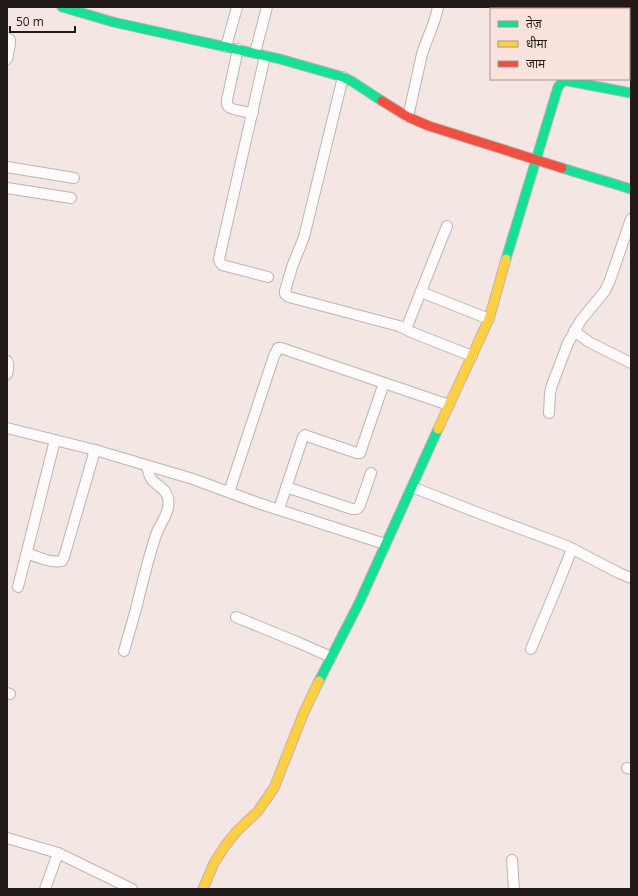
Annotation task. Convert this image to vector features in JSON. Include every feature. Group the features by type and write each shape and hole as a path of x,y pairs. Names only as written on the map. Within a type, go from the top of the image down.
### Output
{"street":[{"path":"62,7 113,22 238,49 343,77 408,117 429,126 631,189"},
{"path":"226,47 237,7"},
{"path":"255,54 267,7"},
{"path":"408,117 422,54 434,25 438,7"},
{"path":"7,38 10,40 10,44 7,59"},
{"path":"238,49 227,104 233,109 253,113"},
{"path":"266,56 219,259 222,265 268,277"},
{"path":"343,77 304,237 292,267 285,294 289,297 406,329 472,356"},
{"path":"203,889 213,864 220,852 230,838 258,812 274,788 304,712 359,603 489,319 513,233 560,83 563,81 568,81 631,93"},
{"path":"7,167 74,178"},
{"path":"7,188 72,198"},
{"path":"549,413 552,385 568,343 586,312 605,291 631,219"},
{"path":"406,329 447,226"},
{"path":"421,292 489,319"},
{"path":"574,331 589,342 631,363"},
{"path":"229,492 276,350 278,348 449,405"},
{"path":"7,361 9,366 7,374"},
{"path":"279,509 303,437 305,435 360,453 384,383"},
{"path":"7,428 95,450 193,479 385,544"},
{"path":"18,588 55,440"},
{"path":"27,553 54,561 62,561 95,450"},
{"path":"124,651 153,543 168,511 169,504 166,492 152,480 147,466"},
{"path":"286,487 352,509 357,509 360,505 371,473"},
{"path":"412,487 572,549 631,578"},
{"path":"530,649 572,549"},
{"path":"236,617 331,657"},
{"path":"7,838 58,853 132,889"},
{"path":"45,889 58,853"},
{"path":"512,860 514,889"}],"traffic: fast":[{"path":"62,7 113,22 280,59 343,77 382,101"},
{"path":"506,259 558,87 563,81 568,81 631,93"},
{"path":"562,168 631,189"},
{"path":"319,681 359,603 438,429"}],"traffic: slow":[{"path":"438,429 489,319 506,259"},
{"path":"203,889 214,863 225,846 236,832 258,811 274,788 304,712 319,681"}],"traffic: jam":[{"path":"382,101 408,117 429,126 562,168"}]}
